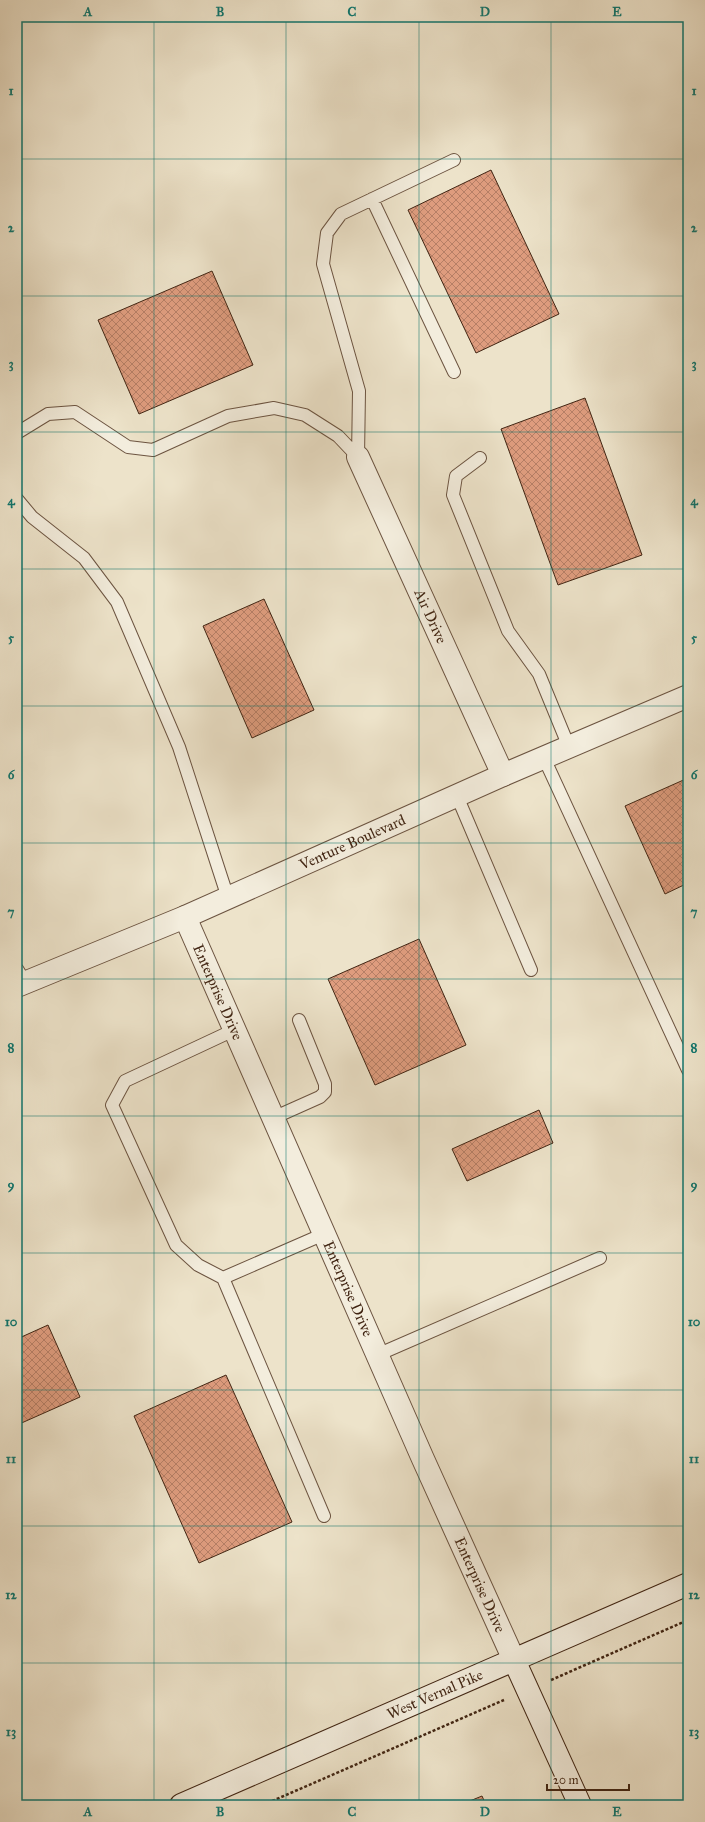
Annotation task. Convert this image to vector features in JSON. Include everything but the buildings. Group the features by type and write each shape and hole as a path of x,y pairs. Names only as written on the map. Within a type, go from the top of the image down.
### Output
{"street":[{"name":"Air Drive","path":"358,458 503,775"},
{"name":"Venture Boulevard","path":"20,979 185,917 503,775 688,696"},
{"name":"Enterprise Drive","path":"185,917 377,1355 580,1805"},
{"name":"West Vernal Pike","path":"181,1805 688,1584"}],"lane":[{"path":"358,458 359,391 323,264 327,233 341,214 454,160"},
{"path":"372,199 454,372"},
{"path":"17,433 48,414 75,412 128,447 153,450 228,416 274,408 305,415 338,436 358,458"},
{"path":"480,458 456,476 453,495 508,631 539,674 569,747"},
{"path":"17,499 32,517 84,558 117,602 179,747 228,898"},
{"path":"544,758 688,1070"},
{"path":"457,796 531,970"},
{"path":"273,1118 320,1097 325,1092 325,1084 300,1020"},
{"path":"234,1030 125,1081 112,1104 176,1245 198,1265 223,1278 324,1516"},
{"path":"223,1278 324,1234"},
{"path":"377,1355 600,1258"}],"path":[{"path":"563,1675 688,1620"},
{"path":"264,1805 494,1705"}]}
